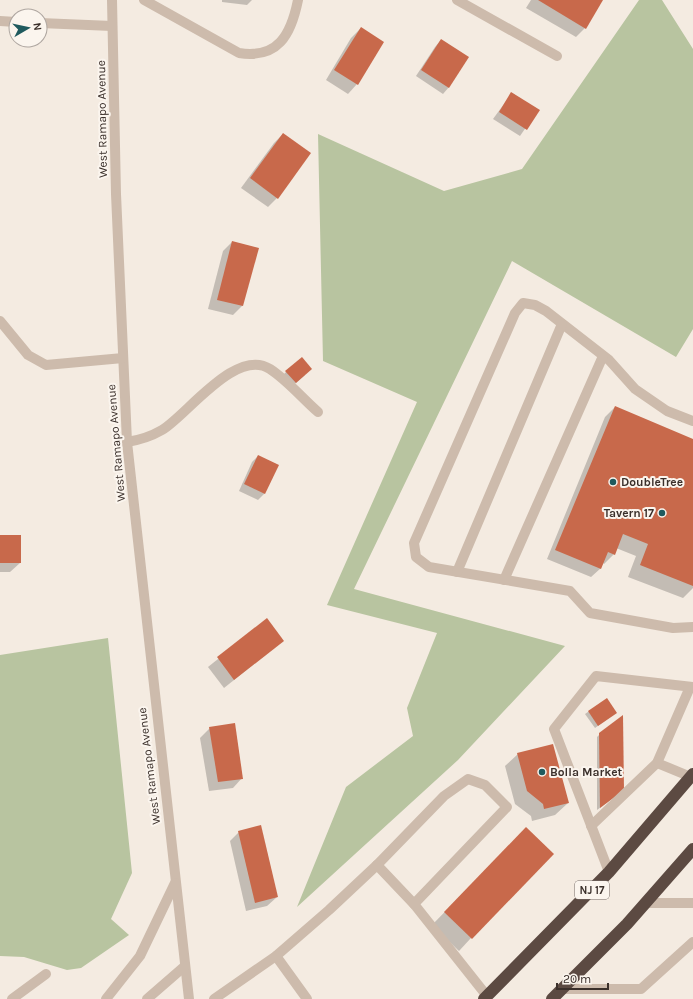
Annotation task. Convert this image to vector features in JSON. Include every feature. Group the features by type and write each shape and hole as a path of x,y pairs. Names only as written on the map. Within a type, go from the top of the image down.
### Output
{"highway":[{"name":"NJ 17","path":"486,997 609,872 692,775"},
{"path":"552,999 646,903 693,849"}],"street":[{"name":"West Ramapo Avenue","path":"112,0 122,358 127,442 189,999"},
{"path":"144,0 239,53 254,55 267,53 280,44 285,36 298,0"},
{"path":"457,0 557,56"},
{"path":"48,23 112,26"},
{"path":"693,421 667,411 635,389 603,356 562,324 535,305 523,304 515,313 414,543 416,557 429,567 570,591 590,613 673,628 693,627"},
{"path":"0,322 28,354 46,365 122,358"},
{"path":"456,572 562,324"},
{"path":"504,580 603,356"},
{"path":"127,442 143,440 163,429 231,372 254,364 269,369 318,412"},
{"path":"591,826 658,763 691,687 596,676 554,729 582,801 591,826 609,872"},
{"path":"658,763 692,775"},
{"path":"214,999 276,956 329,910 377,865 444,796 468,779 485,785 507,807 414,904"},
{"path":"377,865 414,904 486,997"},
{"path":"106,999 140,956 176,882"},
{"path":"646,903 693,903"},
{"path":"563,989 641,989 693,942"},
{"path":"276,956 307,999"},
{"path":"147,999 185,966"},
{"path":"12,999 46,974"}],"green space":[{"path":"639,0 662,0 693,49 693,329 676,357 512,261 354,589 565,646 458,760 297,907 346,787 413,736 407,708 437,633 327,605 417,402 323,361 318,134 444,191 522,169"},
{"path":"108,638 132,873 111,919 129,935 81,968 67,970 24,957 0,956 0,655"}],"building":[{"path":"538,0 603,0 586,29"},
{"path":"361,27 384,42 358,85 334,70"},
{"path":"441,39 469,57 449,88 421,70"},
{"path":"511,92 540,110 527,130 499,112"},
{"path":"283,133 311,153 278,199 250,178"},
{"path":"232,241 259,248 243,306 217,300"},
{"path":"302,357 312,369 296,383 285,371"},
{"name":"DoubleTree","path":"615,406 693,439 693,586 640,565 648,544 623,534 615,555 608,552 601,569 555,550"},
{"path":"258,455 279,465 265,494 244,484"},
{"path":"0,535 21,535 21,563 0,563"},
{"path":"267,618 284,641 234,680 217,657"},
{"path":"607,698 617,713 598,726 588,711"},
{"path":"623,715 624,790 600,808 599,733"},
{"path":"235,723 243,779 218,782 209,727"},
{"name":"Bolla Market","path":"553,744 569,803 544,809 543,804 527,791 517,753"},
{"path":"261,825 278,897 255,903 238,831"},
{"path":"526,827 554,854 472,939 444,912"}],"place":[{"name":"DoubleTree","path":"613,482"},
{"name":"Tavern 17","path":"662,513"},
{"name":"Bolla Market","path":"542,772"}]}
